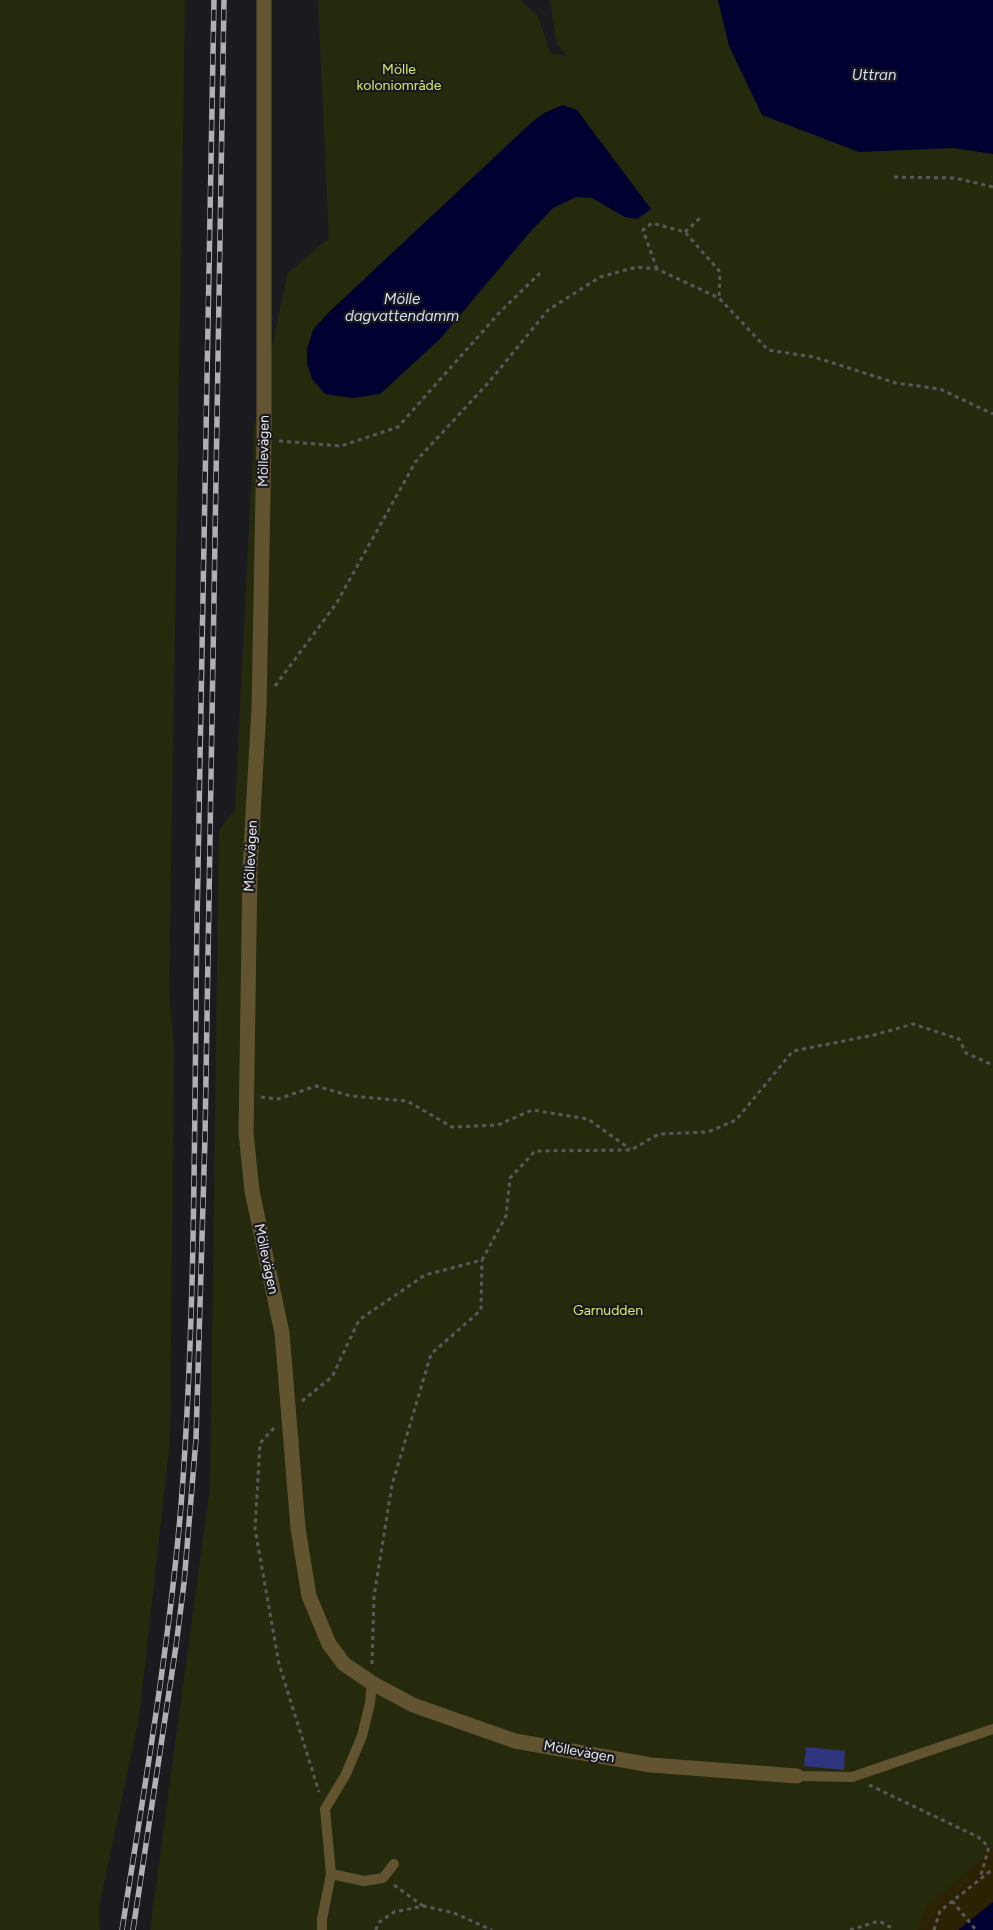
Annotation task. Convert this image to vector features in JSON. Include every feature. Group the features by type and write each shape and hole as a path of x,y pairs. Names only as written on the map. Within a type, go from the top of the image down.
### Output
{"street":[{"name":"Möllevägen","path":"264,0 264,440 259,708 250,868 246,1133 252,1191 282,1333 298,1528 308,1596 329,1644 344,1664 372,1683 413,1705 515,1741 651,1765 797,1776"}],"lane":[{"path":"322,1930 322,1919 331,1874 324,1809 346,1774 362,1736 370,1703 372,1683"},
{"path":"797,1776 852,1778 993,1729"},
{"path":"331,1874 364,1881 383,1878 394,1864"}],"path":[{"path":"894,177 955,178 993,187"},
{"path":"685,232 700,218"},
{"path":"657,269 643,230 652,223 685,232 720,272 719,298"},
{"path":"259,708 336,604 416,461 489,382 548,310 600,277 637,267 657,269 719,298 768,350 814,357 896,383 940,389 993,414"},
{"path":"264,440 341,446 398,427 499,313 540,273"},
{"path":"372,1683 374,1596 392,1485 431,1354 481,1310 482,1260 506,1216 510,1178 535,1151 631,1150 659,1134 708,1132 736,1120 793,1050 874,1036 913,1024 960,1039 966,1053 993,1064"},
{"path":"246,1095 278,1099 316,1086 351,1096 407,1101 452,1127 498,1125 532,1110 588,1119 631,1150"},
{"path":"324,1809 279,1664 255,1529 260,1443 289,1411 332,1377 359,1320 425,1275 482,1260"},
{"path":"852,1778 978,1837 988,1846 980,1878"},
{"path":"934,1930 940,1911 993,1868"},
{"path":"403,1890 424,1906 454,1913 492,1930"},
{"path":"952,1901 976,1930"},
{"path":"376,1930 378,1923 394,1912 424,1906"},
{"path":"850,1930 879,1921 894,1930"}],"green space":[{"path":"0,0 185,0 169,991 174,1046 170,1439 139,1717 99,1907 100,1930 0,1930"},
{"name":"Garnudden","path":"318,0 520,0 538,16 550,53 567,56 557,44 550,0 993,0 993,1930 150,1930 210,1487 219,830 235,810 254,429 288,273 329,238"}],"sand":[{"path":"993,1848 993,1902 958,1930 918,1930 925,1909"}],"water":[{"name":"Uttran","path":"718,0 993,0 993,154 953,148 859,152 762,115 729,46"},
{"name":"Mölle dagvattendamm","path":"563,105 577,110 651,209 637,219 625,217 592,198 576,197 553,208 530,232 440,339 380,394 352,398 325,394 312,379 307,363 307,349 313,330 328,313 532,122 546,112"},
{"path":"993,1902 993,1930 958,1930"}],"building":[{"path":"806,1747 845,1751 844,1770 804,1766"}],"railway":[{"path":"122,1930 170,1612 186,1434 192,1288 214,0"},
{"path":"133,1930 176,1646 184,1583 196,1439 205,1137 224,0"}],"park label":[{"name":"Mölle koloniområde","path":"399,78"}]}
